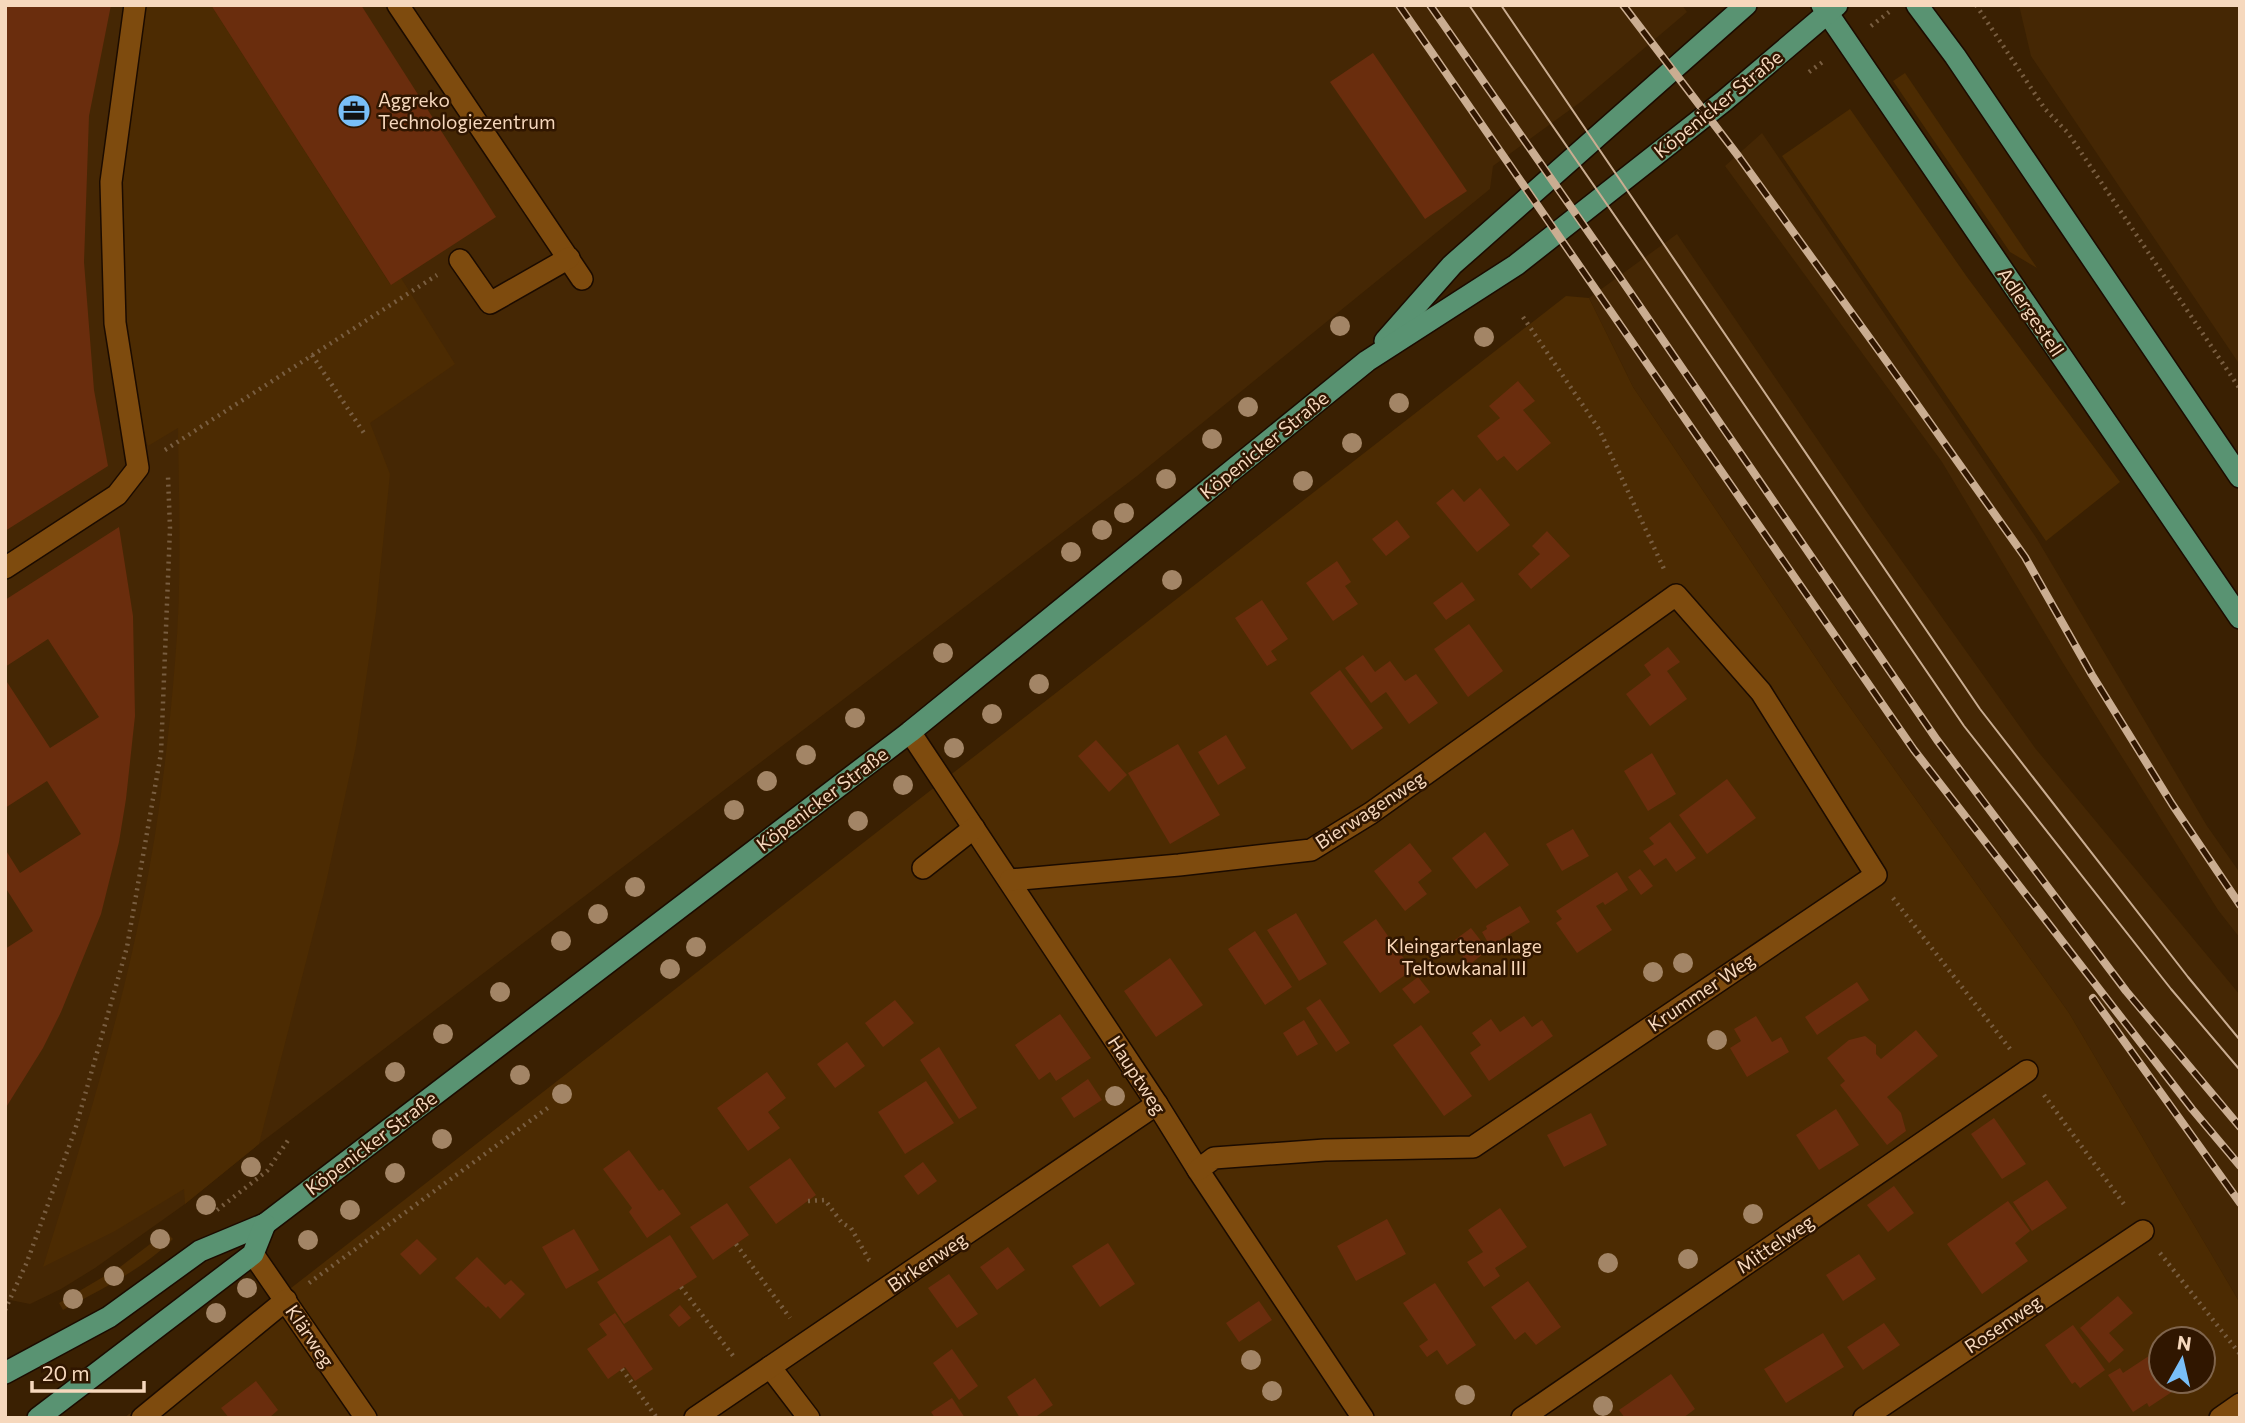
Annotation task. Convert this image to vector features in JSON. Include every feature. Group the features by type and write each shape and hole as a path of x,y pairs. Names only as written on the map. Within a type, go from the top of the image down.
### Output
{"main road":[{"name":"Köpenicker Straße","path":"1367,361 1452,265 1746,5"},
{"path":"1917,5 1963,67 2240,477"},
{"name":"Köpenicker Straße","path":"5,1373 109,1317 200,1251 265,1224 910,732 1367,361 1516,265 1724,101 1828,8"},
{"name":"Adlergestell","path":"1828,8 2240,618"},
{"path":"38,1418 253,1254 265,1224"}],"lane":[{"path":"5,568 117,495 138,468 115,323 111,182 135,5"},
{"path":"398,5 582,279"},
{"path":"460,260 490,303 569,258"},
{"path":"1676,595 1762,692 1876,875"},
{"name":"Bierwagenweg","path":"1010,880 1311,850 1371,813 1676,595"},
{"name":"Hauptweg","path":"910,732 1363,1418"},
{"path":"923,868 974,828"},
{"name":"Krummer Weg","path":"1198,1170 1214,1158 1325,1150 1473,1147 1876,875"},
{"name":"Mittelweg","path":"1522,1418 2027,1071"},
{"name":"Birkenweg","path":"695,1418 1157,1104"},
{"name":"Rosenweg","path":"1864,1418 2143,1231"},
{"name":"Klärweg","path":"253,1254 366,1418"},
{"path":"142,1418 286,1300"},
{"path":"761,1372 809,1418"},
{"path":"2220,1418 2240,1404"}],"path":[{"path":"1976,5 2045,110 2068,133 2240,389"},
{"path":"195,430 460,260"},
{"path":"1523,317 1599,429 1676,595"},
{"path":"312,355 366,436"},
{"path":"167,449 167,462"},
{"path":"5,1310 27,1262 75,1130 127,947 161,753 170,528 168,475"},
{"path":"1876,875 2027,1071 2143,1231 2240,1354"},
{"path":"286,1300 550,1107"},
{"path":"808,1201 825,1200 842,1223 851,1228 869,1260 891,1270 899,1281"},
{"path":"736,1244 807,1342"},
{"path":"681,1287 745,1372 761,1372"},
{"path":"622,1369 657,1418"}],"shaded area":[{"path":"5,5 1682,5 1687,12 1582,101 1493,166 1490,189 1137,476 259,1144 185,1204 95,1268 30,1304 5,1299"},
{"path":"2019,5 2240,5 2240,365 2031,56"},
{"path":"1762,133 2037,539 2207,826 2240,873 2240,938 2218,910 2063,663 1942,462 1725,166"},
{"path":"1677,234 1869,515 2035,748 2240,995 2240,1303 2069,1013 1839,692 1633,387 1589,298"}],"green space":[{"path":"135,5 211,5 390,284 401,278 455,364 370,423 390,474 376,612 356,746 324,892 259,1144 185,1204 184,1189 115,1231 43,1267 98,1086 143,902 163,778 177,633 180,545 178,428 148,446 115,323 111,182"},
{"path":"1905,73 2037,268 2010,252 1893,81"},
{"path":"1850,109 1967,277 2120,482 2046,541 1782,156"},
{"name":"Kleingartenanlage Teltowkanal III","path":"1566,296 1589,298 1633,387 1839,692 2069,1013 2240,1303 2240,1418 124,1418"},
{"path":"166,1232 173,1239 148,1260 63,1310 59,1303 120,1267"}],"building":[{"path":"5,5 111,5 89,116 84,262 94,390 108,466 5,531"},
{"name":"Aggreko Technologiezentrum","path":"211,5 361,5 496,217 391,285"},
{"path":"1373,53 1467,191 1425,219 1330,82"},
{"path":"1518,381 1535,401 1523,410 1551,443 1517,471 1504,456 1497,461 1477,436 1500,418 1489,406"},
{"path":"1480,488 1510,525 1477,552 1436,503 1453,489 1464,502"},
{"path":"1397,520 1410,537 1386,556 1372,539"},
{"path":"119,527 133,616 135,716 119,842 101,914 61,1012 43,1048 5,1109 5,949 33,931 5,887 5,849 20,873 81,834 47,781 5,808 5,679 50,748 99,717 48,639 5,667 5,600"},
{"path":"1547,531 1570,556 1531,589 1518,574 1540,554 1532,546"},
{"path":"1337,561 1351,582 1345,586 1358,604 1333,621 1306,583"},
{"path":"1462,582 1475,600 1446,620 1433,603"},
{"path":"1262,600 1288,639 1271,651 1277,660 1267,666 1235,618"},
{"path":"1469,624 1503,671 1468,697 1434,649"},
{"path":"1668,647 1680,662 1667,671 1687,699 1650,726 1626,694 1651,675 1644,665"},
{"path":"1363,655 1375,672 1390,661 1405,681 1416,674 1438,703 1409,724 1386,692 1371,703 1345,668"},
{"path":"1340,670 1383,728 1352,750 1310,693"},
{"path":"1226,735 1246,768 1218,785 1198,752"},
{"path":"1096,740 1127,775 1109,792 1078,756"},
{"path":"1178,744 1220,815 1170,844 1128,773"},
{"path":"1652,753 1676,794 1648,811 1624,771"},
{"path":"1727,779 1756,818 1707,854 1679,815"},
{"path":"1670,822 1696,858 1676,872 1666,858 1654,866 1643,851 1654,844 1649,838"},
{"path":"1573,829 1589,856 1562,871 1546,844"},
{"path":"1485,832 1509,865 1476,889 1452,858"},
{"path":"1410,843 1432,871 1418,882 1427,894 1405,911 1374,871"},
{"path":"1640,869 1653,886 1641,895 1628,877"},
{"path":"1617,872 1628,890 1605,905 1603,902 1596,906 1612,930 1577,953 1556,923 1562,919 1556,911"},
{"path":"1520,906 1530,922 1490,946 1482,932 1487,929 1486,926"},
{"path":"1296,913 1327,964 1299,981 1267,930"},
{"path":"1376,919 1412,970 1380,993 1343,942"},
{"path":"1471,928 1488,950 1469,965 1452,942"},
{"path":"1255,931 1292,987 1265,1005 1228,949"},
{"path":"1170,958 1203,1005 1156,1037 1124,991"},
{"path":"1418,977 1430,992 1414,1004 1402,989"},
{"path":"1857,982 1869,1000 1817,1035 1805,1017"},
{"path":"1320,999 1350,1043 1336,1052 1306,1008"},
{"path":"895,1000 914,1023 883,1047 865,1023"},
{"path":"1060,1014 1091,1058 1056,1081 1050,1072 1039,1080 1015,1045"},
{"path":"1524,1016 1532,1027 1542,1020 1553,1036 1489,1081 1470,1053 1481,1045 1472,1033 1491,1019 1500,1032"},
{"path":"1756,1016 1772,1042 1781,1037 1789,1052 1747,1077 1730,1048 1741,1041 1734,1029"},
{"path":"1304,1020 1318,1044 1297,1056 1283,1033"},
{"path":"1421,1025 1472,1096 1444,1116 1393,1045"},
{"path":"1916,1030 1938,1056 1887,1097 1901,1113 1906,1131 1887,1145 1840,1085 1845,1081 1827,1058 1849,1040 1865,1036 1876,1045 1876,1054 1881,1059"},
{"path":"847,1042 865,1066 835,1088 817,1064"},
{"path":"939,1047 977,1108 959,1119 920,1060"},
{"path":"767,1072 786,1098 768,1112 780,1128 748,1151 717,1108"},
{"path":"1088,1079 1102,1100 1074,1118 1061,1098"},
{"path":"926,1081 954,1123 905,1154 878,1112"},
{"path":"1836,1109 1859,1145 1819,1170 1796,1135"},
{"path":"1591,1113 1607,1145 1564,1167 1547,1135"},
{"path":"1994,1118 2026,1164 2002,1179 1971,1134"},
{"path":"629,1150 659,1191 663,1189 681,1214 647,1238 629,1212 632,1208 603,1169"},
{"path":"790,1158 816,1195 776,1224 749,1187"},
{"path":"923,1162 937,1181 918,1195 904,1176"},
{"path":"2047,1180 2067,1208 2032,1231 2013,1202"},
{"path":"1894,1186 1914,1213 1888,1232 1867,1205"},
{"path":"2008,1201 2030,1231 2015,1243 2028,1261 1982,1294 1947,1244"},
{"path":"727,1203 749,1235 713,1260 690,1227"},
{"path":"1500,1208 1527,1247 1495,1268 1500,1276 1484,1287 1467,1262 1483,1252 1468,1230"},
{"path":"1387,1219 1406,1254 1356,1281 1337,1246"},
{"path":"574,1229 599,1270 566,1289 542,1247"},
{"path":"670,1235 697,1277 624,1324 597,1282"},
{"path":"417,1239 437,1259 420,1275 400,1254"},
{"path":"1108,1243 1135,1284 1100,1307 1072,1266"},
{"path":"1008,1247 1025,1270 997,1290 980,1267"},
{"path":"1859,1254 1876,1279 1843,1301 1826,1275"},
{"path":"477,1257 505,1285 511,1280 525,1294 500,1319 455,1278"},
{"path":"949,1274 978,1314 957,1328 928,1288"},
{"path":"1528,1281 1561,1327 1536,1345 1525,1332 1515,1340 1491,1307"},
{"path":"1435,1283 1476,1345 1447,1365 1437,1350 1427,1357 1419,1346 1428,1340 1403,1303"},
{"path":"2118,1296 2133,1313 2109,1333 2124,1350 2109,1363 2080,1328"},
{"path":"1259,1301 1272,1320 1239,1342 1226,1323"},
{"path":"680,1305 691,1318 679,1327 669,1315"},
{"path":"615,1313 653,1369 635,1381 625,1367 608,1379 587,1349 607,1335 599,1324"},
{"path":"1884,1323 1900,1345 1863,1370 1847,1347"},
{"path":"2073,1325 2105,1370 2080,1388 2075,1382 2072,1384 2045,1345"},
{"path":"1823,1333 1844,1367 1786,1403 1764,1369"},
{"path":"952,1349 978,1386 959,1400 933,1363"},
{"path":"2147,1357 2147,1395 2167,1395 2149,1407 2147,1403 2133,1412 2108,1375 2120,1368 2123,1373"},
{"path":"1671,1374 1695,1409 1683,1418 1625,1418 1619,1410"},
{"path":"1035,1378 1053,1405 1034,1418 1020,1418 1007,1397"},
{"path":"256,1381 278,1410 269,1418 229,1418 221,1408"},
{"path":"952,1398 965,1418 935,1418 931,1412"}],"tram line":[{"path":"1469,5 1964,726 2171,989 2240,1070"},
{"path":"1501,5 1980,709 2240,1040"}],"railway":[{"path":"1399,5 1914,750 2192,1109 2240,1166"},
{"path":"1430,5 1937,740 2126,991 2240,1127"},
{"path":"1623,5 1739,157 2025,557 2092,675 2172,804 2240,905"},
{"path":"2093,998 2240,1203"}],"place":[{"name":"Aggreko Technologiezentrum","path":"354,111"}]}
